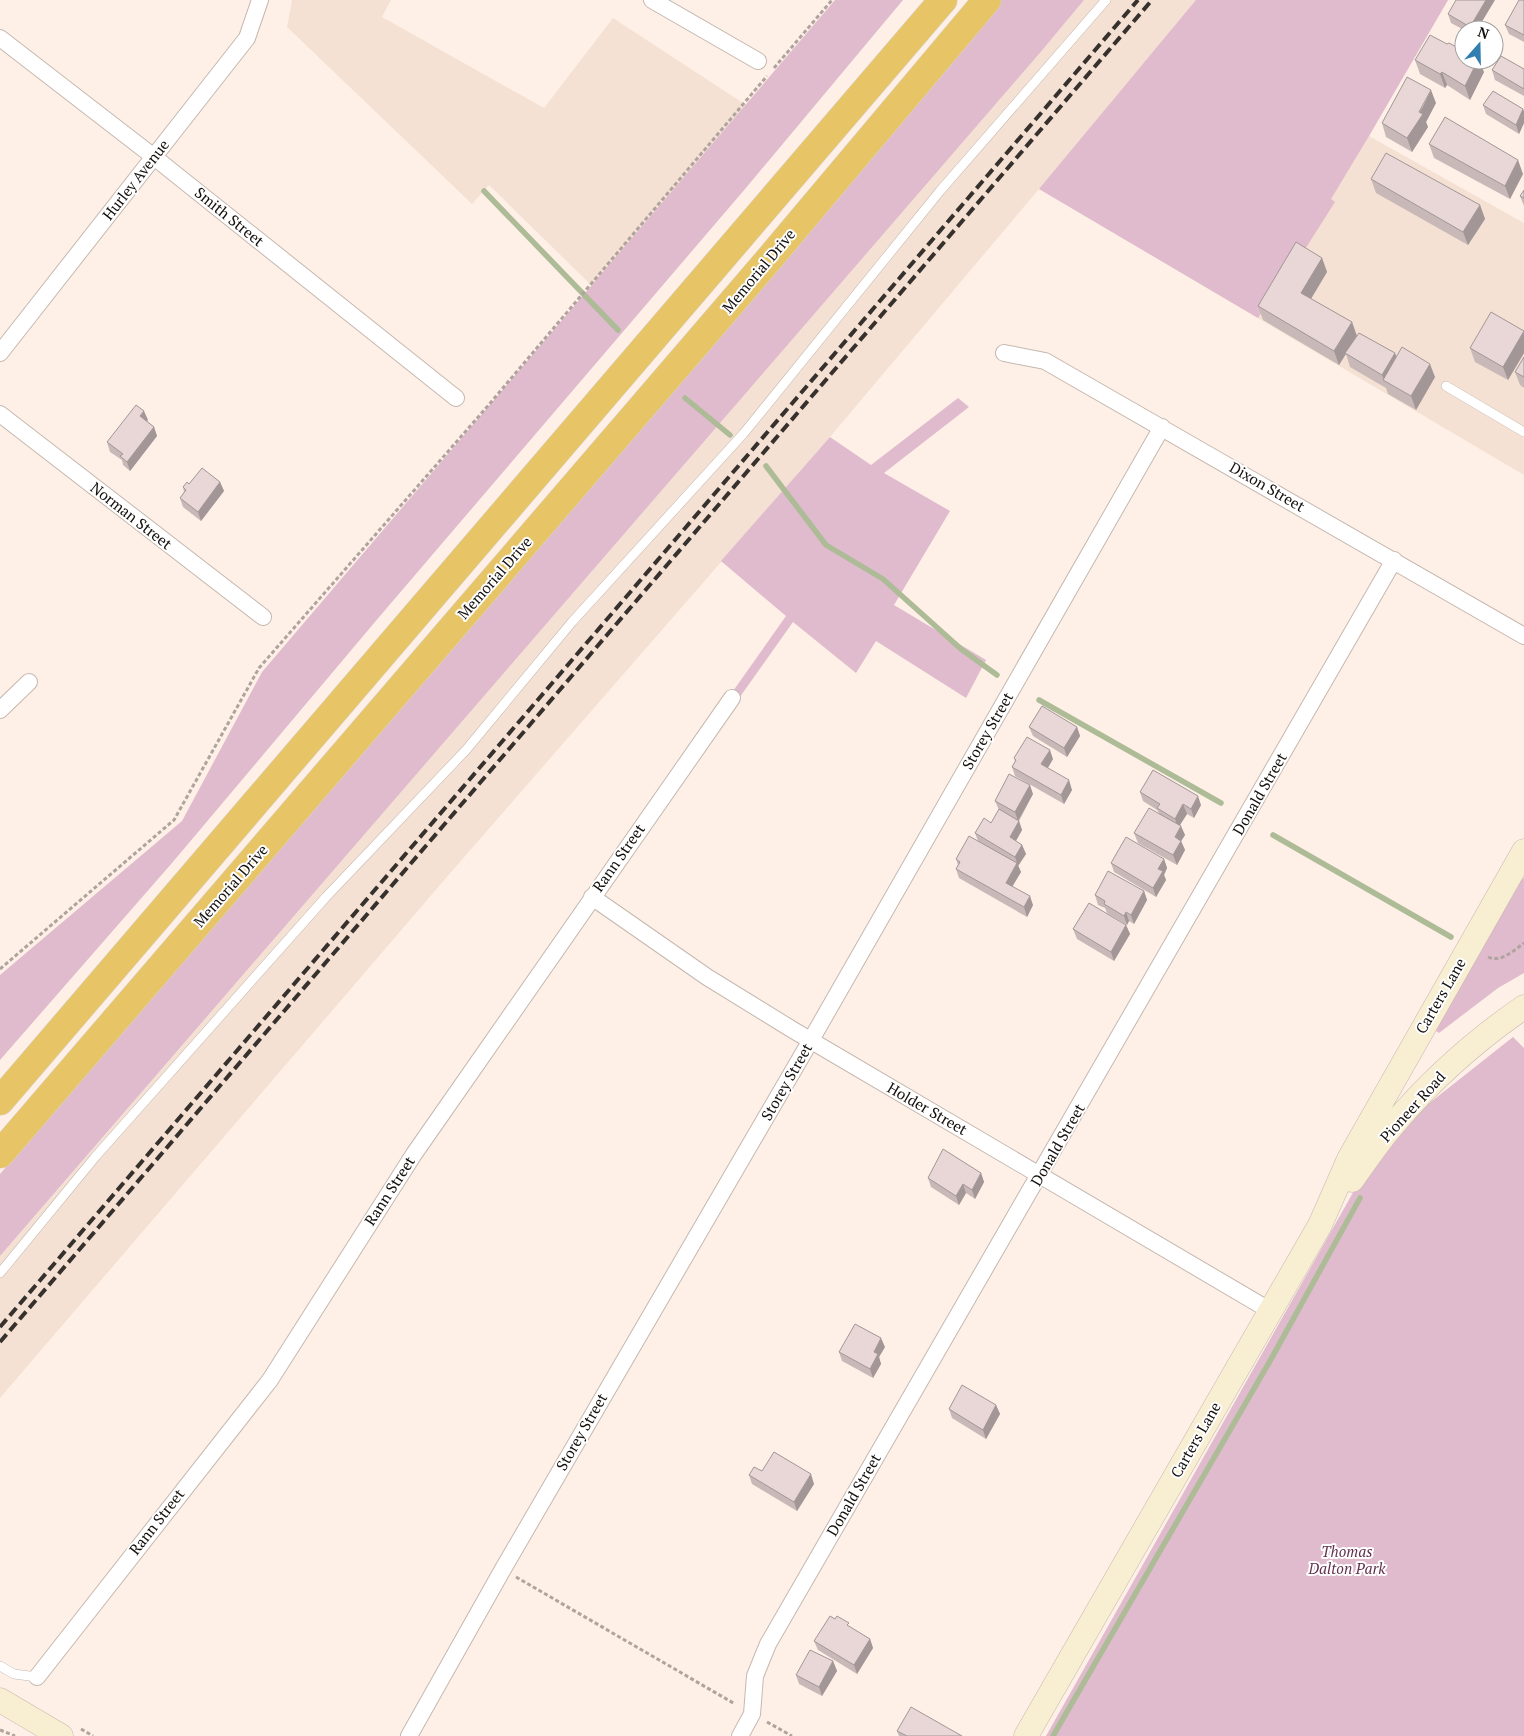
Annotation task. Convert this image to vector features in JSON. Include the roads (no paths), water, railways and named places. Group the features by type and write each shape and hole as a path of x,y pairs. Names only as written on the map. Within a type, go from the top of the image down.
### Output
{"highway":[{"path":"0,1102 943,0"},
{"name":"Memorial Drive","path":"0,1154 765,264 987,0"}],"main road":[{"name":"Carters Lane","path":"1026,1736 1320,1225 1349,1159 1469,947 1521,861"},
{"name":"Pioneer Road","path":"1409,1086 1474,1023 1524,989"},
{"name":"Pioneer Road","path":"1320,1225 1393,1125 1466,1050 1524,1007"},
{"name":"Carters Lane","path":"1359,1141 1409,1086"},
{"path":"0,1700 61,1736"}],"street":[{"name":"Hurley Avenue","path":"0,353 247,38 260,0"},
{"path":"652,0 758,61"},
{"name":"Smith Street","path":"0,38 154,157 456,398"},
{"name":"Dixon Street","path":"1004,353 1045,362 1162,427 1524,636"},
{"name":"Norman Street","path":"0,414 263,617"},
{"name":"Storey Street","path":"408,1736 502,1569 811,1040 1162,427"},
{"name":"Donald Street","path":"740,1736 752,1714 755,1676 768,1644 1040,1176 1394,560"},
{"path":"0,710 29,682"},
{"name":"Rann Street","path":"37,1677 270,1380 414,1154 732,698"},
{"name":"Holder Street","path":"592,897 707,977 1040,1176 1270,1310"}],"lane":[{"path":"0,1273 103,1149 326,896 466,750 572,622 744,433 940,191 1106,0"},
{"path":"1446,386 1524,432"},
{"path":"0,1666 14,1674 37,1677"}],"waterway":[{"path":"484,191 618,330"},
{"path":"685,398 730,435"},
{"path":"766,466 826,545 883,579 961,649 997,675"},
{"path":"1039,700 1221,803"},
{"path":"1273,835 1451,937"},
{"path":"1053,1736 1270,1361 1360,1198"}],"railway":[{"path":"0,1327 1138,0"},
{"path":"0,1342 1152,0"}],"park label":[{"name":"Thomas Dalton Park","path":"1347,1560"}]}
